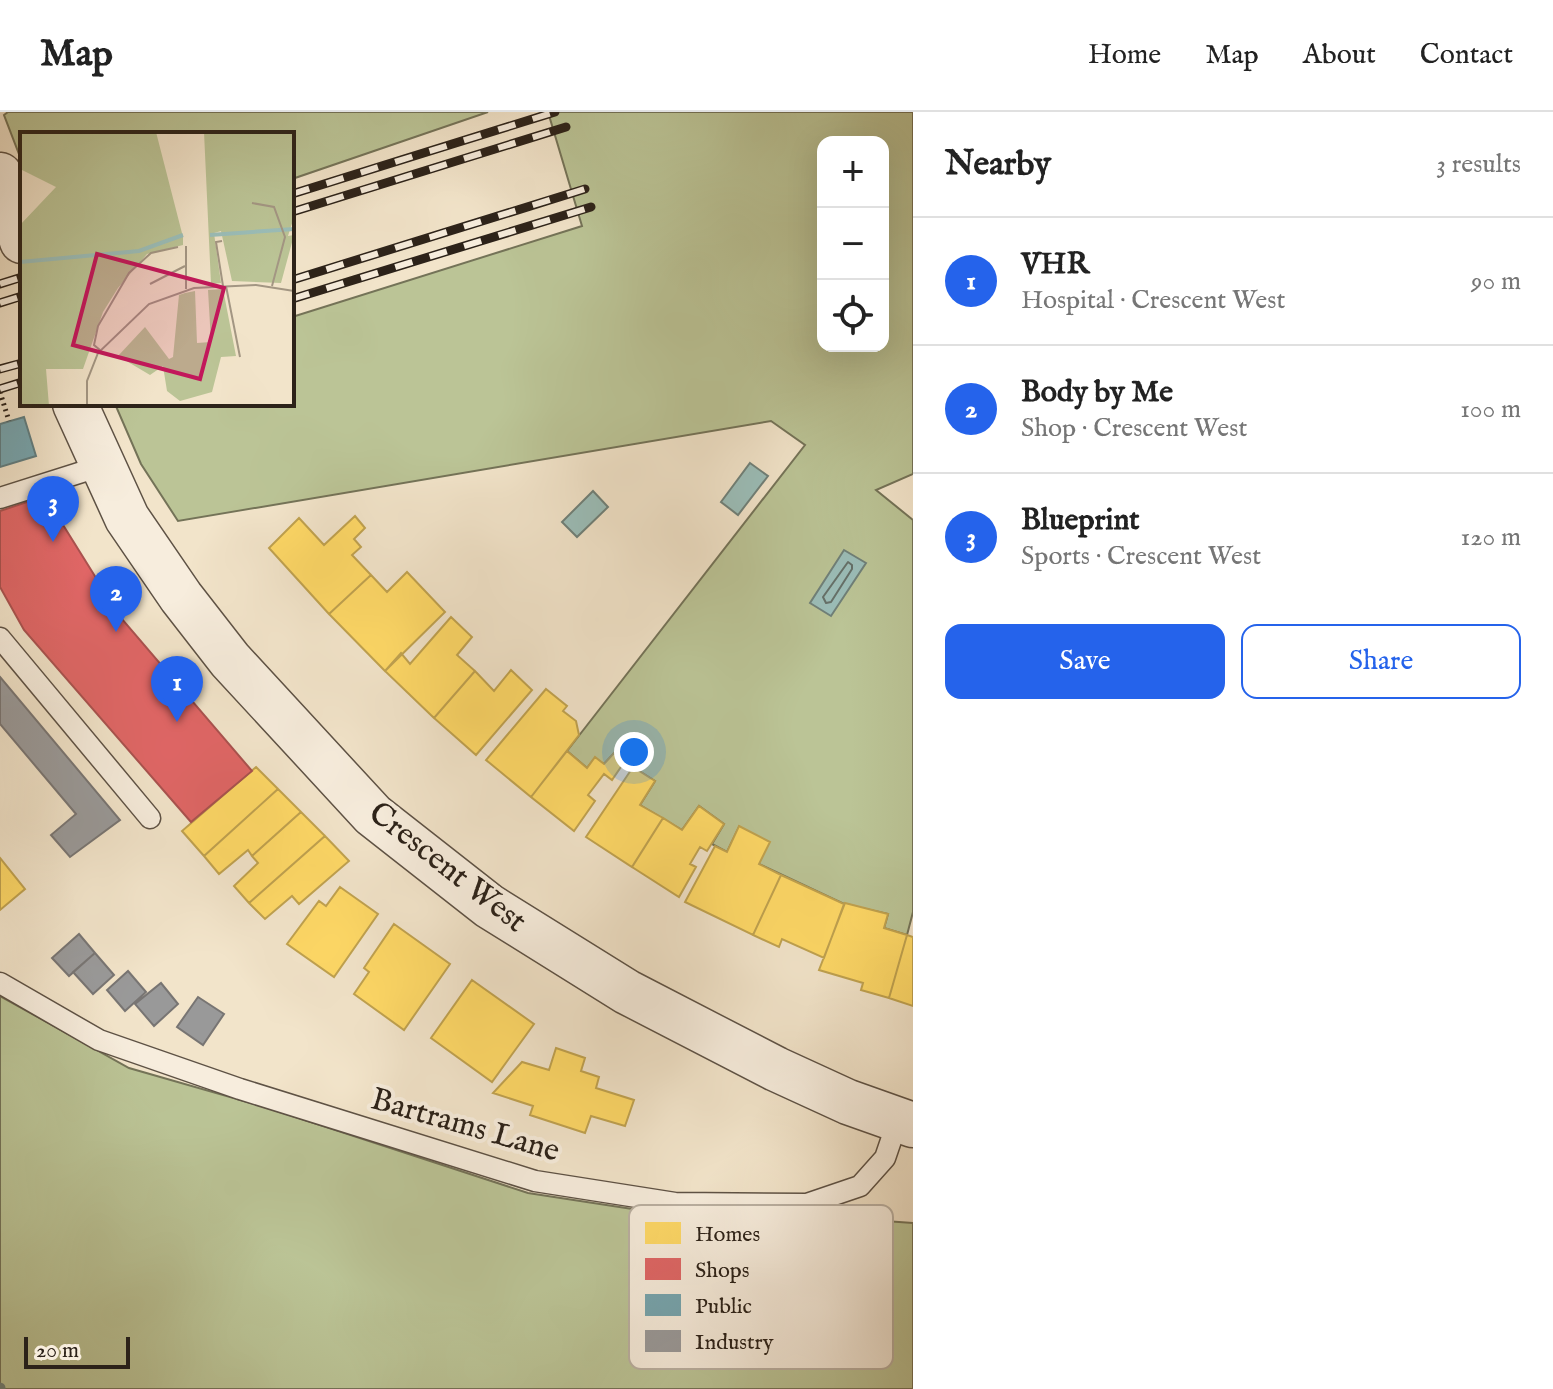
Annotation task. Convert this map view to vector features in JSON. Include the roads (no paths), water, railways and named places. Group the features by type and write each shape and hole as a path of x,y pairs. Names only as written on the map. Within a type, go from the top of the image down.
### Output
{"street":[{"path":"0,175 20,236"},
{"name":"Crescent West","path":"76,406 127,518 149,551 230,660 373,815 489,906 614,984 776,1069 848,1102 906,1123"}],"lane":[{"path":"0,498 101,466"},
{"path":"0,638 150,818"},
{"name":"Bartrams Lane","path":"0,983 99,1040 240,1089 535,1181 675,1203 807,1204 860,1186 885,1158 906,1123"}],"water":[{"path":"750,463 768,476 738,515 721,502"},
{"path":"593,491 608,507 577,537 562,522"},
{"path":"844,550 866,563 831,616 810,603"}],"railway":[{"path":"294,193 555,112"},
{"path":"294,211 566,127"},
{"path":"294,279 585,189"},
{"path":"294,298 591,207"},
{"path":"0,284 20,278"},
{"path":"0,303 20,297"},
{"path":"0,369 20,364"},
{"path":"0,389 20,383"}],"place":[{"name":"Blueprint","path":"53,542"},
{"name":"Body by Me","path":"116,632"},
{"name":"VHR","path":"177,722"}]}
